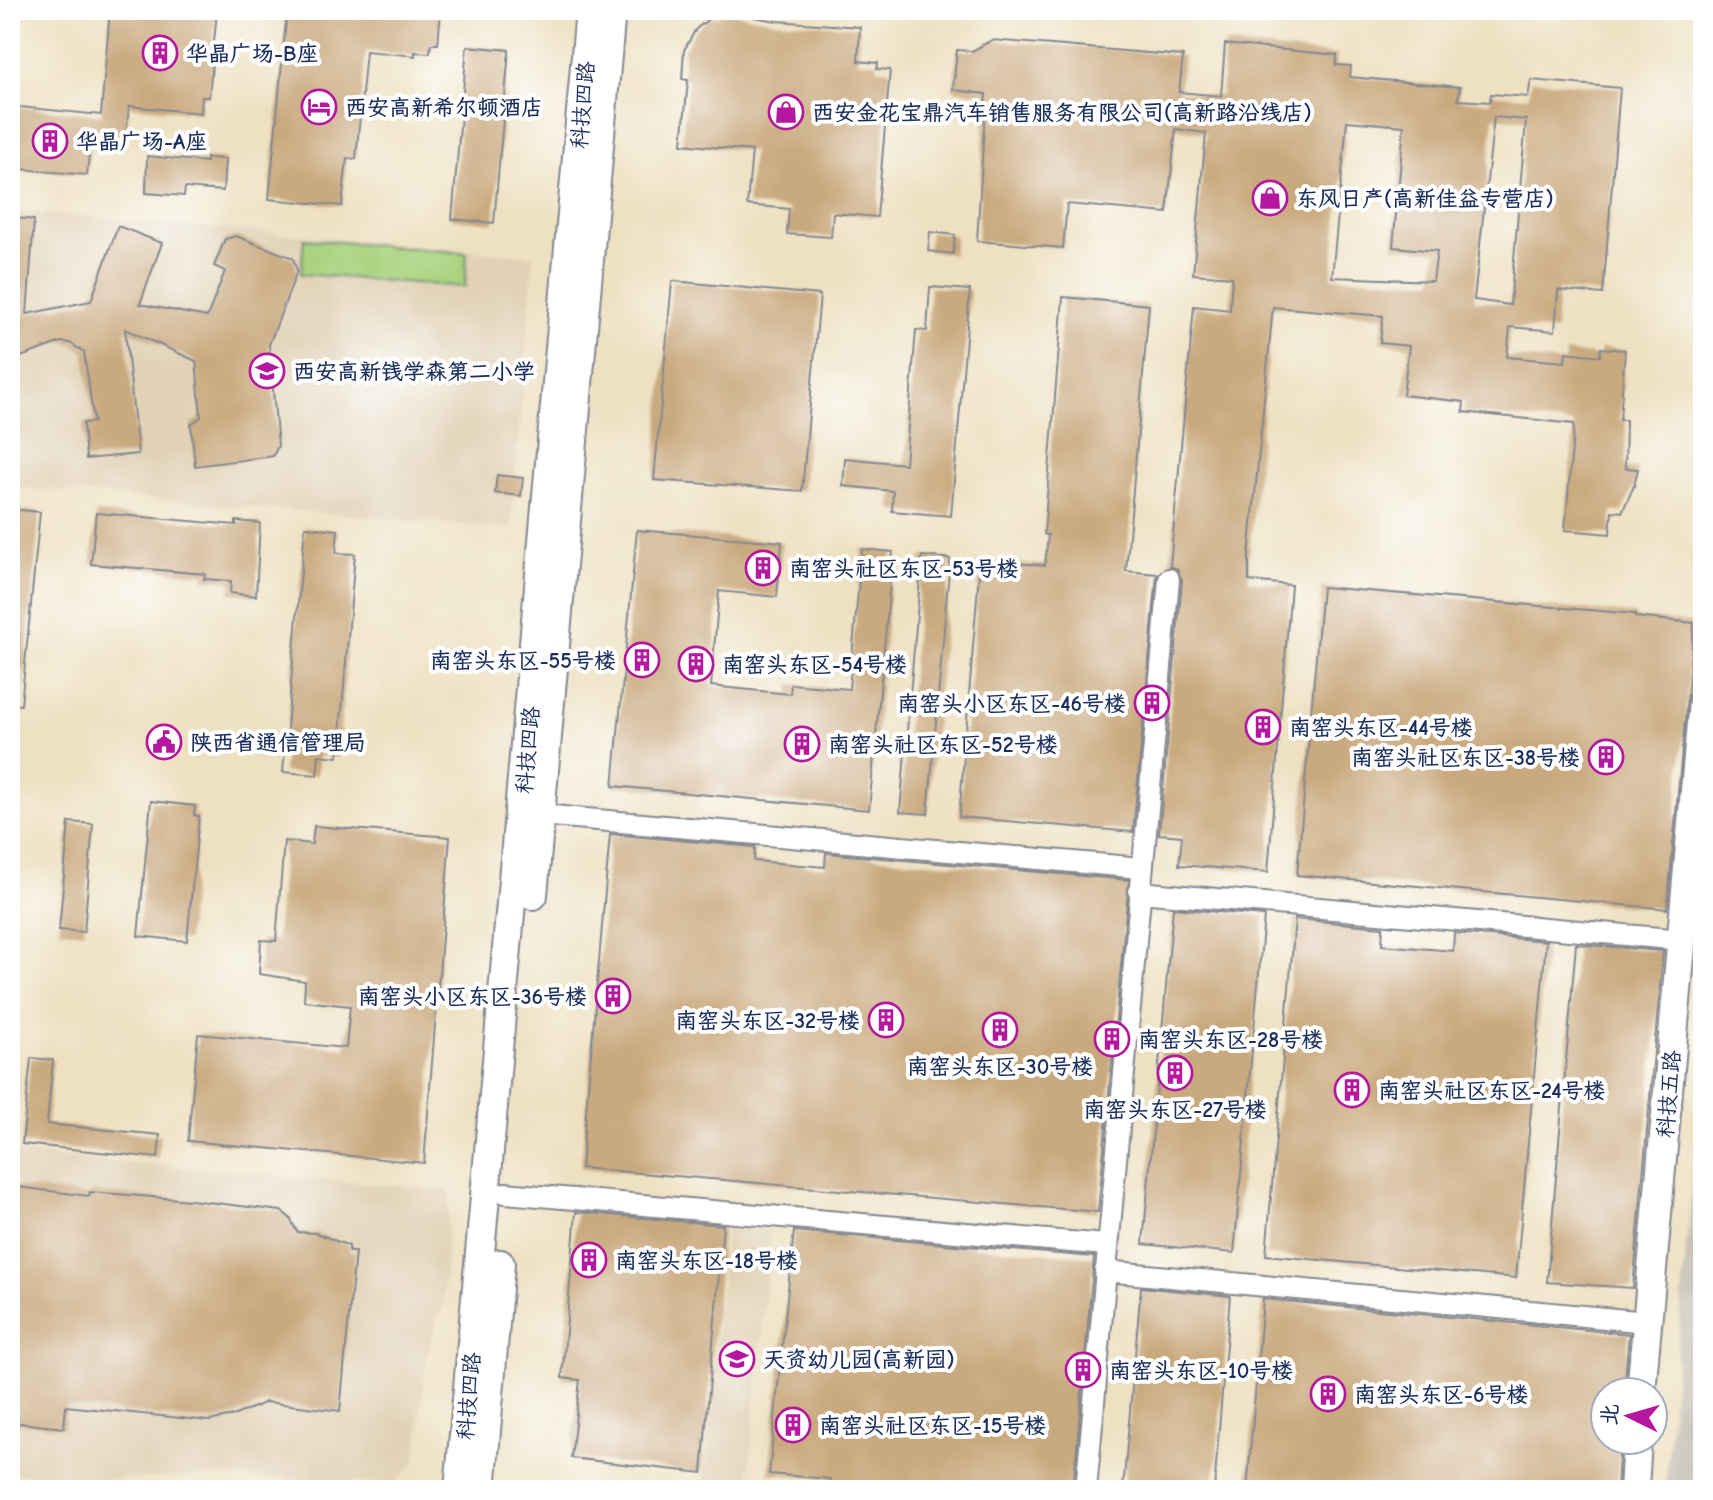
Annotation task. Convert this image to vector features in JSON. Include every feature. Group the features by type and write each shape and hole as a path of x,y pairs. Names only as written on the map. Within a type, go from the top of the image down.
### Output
{"street":[{"name":"科技四路","path":"459,1490 590,10"},
{"name":"科技四路","path":"481,1490 611,10"},
{"path":"1086,1490 1169,579"},
{"name":"科技五路","path":"1642,1376 1703,701"},
{"path":"541,815 1141,868"},
{"path":"1139,892 1682,940"},
{"path":"505,1193 1106,1245"},
{"path":"1105,1271 1647,1322"},
{"path":"1634,1490 1636,1456"}],"shaded area":[{"name":"西安高新钱学森第二小学","path":"10,210 534,256 511,529 10,487"},
{"path":"1703,1053 1703,1490 1665,1490"},
{"path":"10,1153 450,1190 443,1304 427,1356 416,1462 393,1484 214,1476 92,1480 10,1474"},
{"name":"天资幼儿园(高新园)","path":"726,1226 771,1230 748,1490 703,1488"}],"green space":[{"path":"304,239 467,253 465,287 301,274"}],"building":[{"name":"华晶广场-B座","path":"110,10 217,10 209,97 202,97 201,113 129,106 125,148 90,145 87,175 10,168 10,106 101,115"},
{"name":"西安高新希尔顿酒店","path":"287,10 441,10 438,44 431,44 430,53 415,52 415,56 366,51 356,159 347,158 342,206 269,199"},
{"name":"西安金花宝鼎汽车销售服务有限公司(高新路沿线店)","path":"727,12 776,21 860,27 858,61 878,63 877,69 890,70 877,217 833,213 831,237 787,234 789,209 747,205 752,151 682,144 688,80 682,79 684,50 696,29 710,18"},
{"path":"992,40 1183,56 1179,92 1221,96 1225,44 1337,55 1336,65 1351,66 1350,77 1460,87 1458,100 1490,102 1491,94 1528,97 1531,80 1620,88 1603,294 1558,290 1555,331 1510,327 1507,357 1565,362 1566,352 1600,356 1601,348 1625,350 1620,420 1626,420 1625,468 1638,469 1622,512 1612,511 1610,534 1565,530 1574,424 1463,412 1464,402 1403,395 1409,346 1380,343 1383,316 1273,307 1249,556 1249,581 1291,585 1268,872 1179,865 1182,836 1159,834 1182,580 1177,569 1170,566 1194,306 1230,310 1232,277 1193,274 1206,133 1176,129 1167,213 1067,204 1063,248 977,241 986,94 953,90 957,50 972,51","holes":["1494,117 1526,120 1510,305 1474,300","1347,121 1404,126 1393,247 1437,251 1433,281 1332,277"]},
{"path":"467,46 509,50 494,223 452,219"},
{"path":"147,156 206,162 206,158 225,159 223,191 185,188 184,196 146,193"},
{"path":"10,217 34,220 27,314 91,301 118,226 162,243 140,304 207,317 225,271 214,266 225,239 236,236 293,258 297,271 269,345 278,446 273,456 195,466 191,424 201,417 196,361 125,329 138,454 86,459 83,423 94,422 84,352 70,343 61,342 10,361"},
{"path":"930,232 955,235 953,254 928,251"},
{"path":"672,281 820,295 802,491 654,480"},
{"path":"930,287 970,290 951,516 892,511 893,491 843,486 845,458 905,464 916,330 927,331"},
{"path":"1063,297 1149,305 1126,571 1157,574 1133,832 959,817 980,561 1045,565 1048,535 1044,534"},
{"path":"497,475 523,478 521,496 495,493"},
{"path":"10,509 40,512 21,705 10,704"},
{"path":"96,513 236,525 236,521 260,523 256,596 230,593 231,581 204,579 205,574 91,564"},
{"path":"305,527 338,530 336,553 355,554 338,757 319,755 317,775 283,772"},
{"path":"637,530 782,542 777,597 719,591 711,686 790,694 791,684 849,689 862,549 893,552 869,810 613,786"},
{"path":"922,556 950,559 928,814 900,812"},
{"path":"1322,587 1635,614 1635,617 1694,623 1667,909 1297,875"},
{"path":"151,801 195,806 194,815 199,816 187,941 138,936"},
{"path":"69,822 93,824 84,932 59,930"},
{"path":"314,826 450,837 424,1163 188,1141 198,1034 346,1048 350,1006 304,1001 305,981 259,974 261,940 276,941 284,841 312,844"},
{"path":"610,834 755,847 754,861 825,867 826,853 1129,880 1098,1212 581,1168"},
{"path":"1173,908 1264,916 1234,1253 1143,1244"},
{"path":"1295,919 1383,927 1382,945 1453,951 1454,933 1546,941 1516,1278 1266,1255"},
{"path":"1576,944 1663,951 1633,1288 1547,1282"},
{"path":"31,1058 53,1060 47,1124 160,1135 158,1158 22,1144"},
{"path":"10,1186 89,1196 90,1192 281,1211 290,1218 297,1232 316,1233 349,1246 349,1252 355,1252 340,1411 266,1402 233,1416 209,1421 66,1406 64,1428 10,1422"},
{"path":"576,1212 723,1225 702,1473 571,1458 580,1380 562,1378"},
{"path":"794,1231 1094,1257 1073,1490 830,1490 830,1479 769,1474"},
{"path":"1141,1287 1230,1296 1214,1490 1123,1490"},
{"path":"1263,1299 1629,1334 1625,1376 1589,1376 1589,1456 1619,1456 1617,1490 1247,1490"}],"place":[{"name":"华晶广场-B座","path":"160,53"},
{"name":"西安高新希尔顿酒店","path":"319,107"},
{"name":"西安金花宝鼎汽车销售服务有限公司(高新路沿线店)","path":"786,112"},
{"name":"华晶广场-A座","path":"50,141"},
{"name":"东风日产(高新佳益专营店)","path":"1270,198"},
{"name":"西安高新钱学森第二小学","path":"267,371"},
{"name":"南窑头社区东区-53号楼","path":"763,568"},
{"name":"南窑头东区-55号楼","path":"642,660"},
{"name":"南窑头东区-54号楼","path":"696,664"},
{"name":"南窑头小区东区-46号楼","path":"1152,703"},
{"name":"南窑头东区-44号楼","path":"1263,727"},
{"name":"陕西省通信管理局","path":"164,742"},
{"name":"南窑头社区东区-52号楼","path":"802,744"},
{"name":"南窑头社区东区-38号楼","path":"1606,757"},
{"name":"南窑头小区东区-36号楼","path":"613,996"},
{"name":"南窑头东区-32号楼","path":"886,1020"},
{"name":"南窑头东区-30号楼","path":"1000,1030"},
{"name":"南窑头东区-28号楼","path":"1112,1039"},
{"name":"南窑头东区-27号楼","path":"1175,1073"},
{"name":"南窑头社区东区-24号楼","path":"1352,1090"},
{"name":"南窑头东区-18号楼","path":"589,1260"},
{"name":"天资幼儿园(高新园)","path":"737,1359"},
{"name":"南窑头东区-10号楼","path":"1083,1370"},
{"name":"南窑头东区-6号楼","path":"1328,1394"},
{"name":"南窑头社区东区-15号楼","path":"793,1425"}]}
